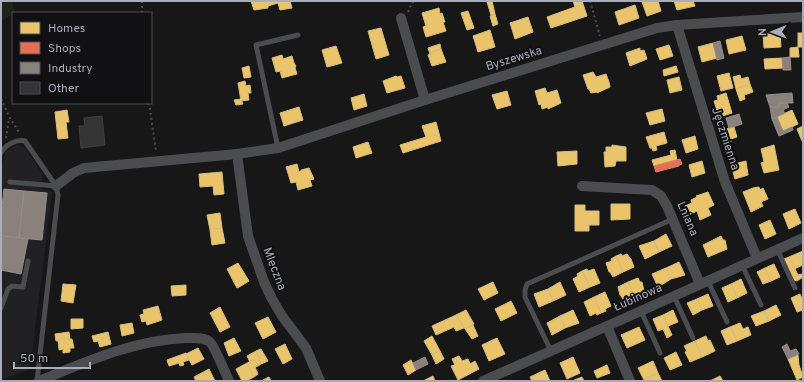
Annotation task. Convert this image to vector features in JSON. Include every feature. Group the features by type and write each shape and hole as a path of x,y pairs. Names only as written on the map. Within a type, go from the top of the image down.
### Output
{"street":[{"name":"Byszewska","path":"56,186 73,173 84,168 237,154 278,148 657,28 677,25 803,17"},
{"path":"401,18 426,100"},
{"name":"Jęczmienna","path":"677,25 726,182 757,258"},
{"name":"Mleczna","path":"237,154 248,236 264,282 282,316 306,348 320,381"},
{"name":"Lniana","path":"582,186 652,190 661,196 704,282"},
{"name":"Łubinowa","path":"483,381 803,238"},
{"path":"607,326 630,381"},
{"path":"38,381 107,354 159,340 196,338 203,339 210,343 229,381"}],"lane":[{"path":"278,148 256,45 298,35"},
{"path":"1,153 4,147 13,142 22,140 25,141 56,186 58,195 38,381"},
{"path":"10,182 56,186"},
{"path":"551,351 525,297 524,290 527,284 673,218"},
{"path":"777,249 795,288"},
{"path":"1,308 8,289 12,286 23,287 28,261"},
{"path":"742,265 761,305"},
{"path":"704,282 727,322"},
{"path":"674,296 693,338"},
{"path":"641,311 660,353"}],"path":[{"path":"142,1 142,12"},
{"path":"590,1 602,45"},
{"path":"1,99 10,118 25,141"},
{"path":"149,104 159,162"},
{"path":"4,147 10,118"}],"shaded area":[{"path":"1,1 12,1 15,12 12,12 12,15 1,21"},
{"path":"17,145 24,147 43,174 42,189 51,191 52,193 30,369 1,380 1,166 6,151"}],"building: Homes":[{"path":"251,1 290,1 292,8 280,10 278,3 268,6 268,8 254,10"},
{"path":"492,1 495,14 491,15 487,2"},
{"path":"573,1 582,1 583,4 575,7"},
{"path":"658,1 661,11 647,16 642,2"},
{"path":"674,1 693,1 695,6 677,10"},
{"path":"583,4 587,16 551,28 547,17"},
{"path":"635,5 639,18 619,25 615,12"},
{"path":"439,8 440,14 442,13 445,22 443,22 446,31 426,37 423,27 426,26 422,13"},
{"path":"468,11 474,28 467,30 461,13"},
{"path":"495,14 498,24 493,26 490,16"},
{"path":"528,17 533,32 515,39 510,23"},
{"path":"381,28 389,55 376,59 368,31"},
{"path":"490,30 495,47 478,52 473,36"},
{"path":"780,33 781,47 764,48 763,34"},
{"path":"798,33 803,33 803,47 798,47"},
{"path":"742,36 746,50 729,54 726,40"},
{"path":"713,43 717,58 702,62 698,47"},
{"path":"440,44 441,49 431,52 430,54 428,48"},
{"path":"669,45 673,56 660,60 656,49"},
{"path":"336,46 342,63 327,67 322,50"},
{"path":"798,47 799,57 790,57 790,48"},
{"path":"640,48 640,51 644,50 647,59 630,66 626,53"},
{"path":"441,49 446,62 432,66 428,55 431,54 431,52"},
{"path":"282,55 283,59 292,56 297,74 282,78 280,71 276,72 272,58"},
{"path":"782,58 783,68 765,69 764,59"},
{"path":"249,66 251,77 244,78 242,68"},
{"path":"676,66 678,72 664,76 663,70"},
{"path":"593,72 596,77 606,74 610,87 597,93 591,93 583,75"},
{"path":"729,73 733,88 721,91 717,76"},
{"path":"740,75 741,79 748,77 750,84 736,89 733,77"},
{"path":"396,76 401,76 405,88 387,93 383,81"},
{"path":"679,77 682,90 670,93 667,80"},
{"path":"245,81 246,86 250,85 251,93 248,93 249,100 241,101 238,83"},
{"path":"750,84 753,92 744,95 745,99 740,101 736,89"},
{"path":"545,88 547,93 557,90 561,103 548,109 548,107 542,109 541,104 539,105 535,91"},
{"path":"507,91 511,105 497,109 492,95"},
{"path":"726,93 732,113 719,117 714,101 718,100 717,96"},
{"path":"364,94 367,106 354,110 351,98"},
{"path":"241,99 243,104 236,105 234,100"},
{"path":"299,107 303,120 284,126 280,113"},
{"path":"662,109 665,121 650,125 646,113"},
{"path":"67,110 69,122 66,122 68,138 58,139 55,112"},
{"path":"792,110 798,124 783,131 777,117"},
{"path":"436,122 441,141 403,153 400,145 426,137 422,126"},
{"path":"803,126 803,141 802,141 797,129"},
{"path":"734,127 737,137 725,141 721,130"},
{"path":"664,132 667,143 656,146 657,150 653,151 652,148 650,148 646,137"},
{"path":"695,136 698,149 686,153 682,140"},
{"path":"368,142 372,153 356,158 353,147"},
{"path":"612,145 626,147 626,161 616,161 615,166 605,167 604,152 606,152 606,147 612,147"},
{"path":"774,145 779,170 764,173 761,163 764,162 761,149"},
{"path":"675,150 677,160 654,166 652,160 671,155 670,151"},
{"path":"577,151 577,164 558,166 557,152"},
{"path":"702,161 705,173 692,177 689,165"},
{"path":"746,161 748,175 735,179 733,172 736,171 734,164"},
{"path":"297,164 299,172 309,168 314,179 310,180 312,186 298,190 296,182 291,183 286,167"},
{"path":"222,172 224,194 214,195 213,186 200,187 199,174"},
{"path":"759,187 760,190 763,188 768,199 761,202 763,206 751,212 743,192"},
{"path":"708,192 714,205 708,208 711,215 700,220 697,211 689,215 685,206 692,203 691,200 697,197 696,196"},
{"path":"611,204 630,204 630,219 611,220"},
{"path":"575,205 585,205 585,211 599,211 599,225 589,225 589,231 575,231"},
{"path":"795,209 801,223 789,229 783,214"},
{"path":"220,213 222,228 210,230 207,215"},
{"path":"770,220 776,234 765,239 759,225"},
{"path":"222,228 225,243 212,245 210,230"},
{"path":"666,234 672,246 659,252 654,241"},
{"path":"721,236 723,240 725,240 727,249 708,257 703,245"},
{"path":"654,241 659,252 645,259 639,246"},
{"path":"803,251 803,265 794,269 789,257"},
{"path":"621,254 622,256 627,254 634,267 623,272 616,256"},
{"path":"616,256 623,272 613,277 609,272 606,263 612,261 611,259"},
{"path":"789,257 798,275 802,274 803,277 797,281 794,280 784,259"},
{"path":"679,262 685,275 671,279 666,268"},
{"path":"238,263 249,281 237,288 227,269"},
{"path":"774,264 780,277 771,281 765,268"},
{"path":"666,268 671,279 658,287 652,274"},
{"path":"765,268 771,281 763,284 757,272"},
{"path":"587,269 588,271 594,269 600,283 590,287 582,271"},
{"path":"582,271 590,287 579,292 573,279"},
{"path":"638,278 640,282 642,282 644,291 638,293 639,295 635,297 628,282"},
{"path":"741,279 747,293 737,298 731,284"},
{"path":"493,282 498,293 484,300 478,289"},
{"path":"560,282 566,295 553,301 548,289"},
{"path":"628,282 635,297 630,299 630,297 624,300 620,295 618,287"},
{"path":"63,284 76,285 73,303 61,301"},
{"path":"731,284 737,298 728,302 722,288"},
{"path":"186,285 186,295 172,296 171,286"},
{"path":"548,289 553,301 539,307 534,294"},
{"path":"605,292 611,306 605,309 606,311 601,313 594,297"},
{"path":"708,294 713,306 702,310 697,299"},
{"path":"800,294 803,301 803,310 797,312 791,298"},
{"path":"594,297 601,313 597,315 596,313 590,316 584,302"},
{"path":"697,299 702,310 693,315 687,303"},
{"path":"511,301 517,313 501,321 495,309"},
{"path":"776,305 781,315 769,321 764,311"},
{"path":"158,306 162,320 147,325 146,321 142,322 140,315 144,314 143,310"},
{"path":"220,307 230,327 220,332 210,313"},
{"path":"466,310 474,324 465,329 456,315"},
{"path":"573,310 579,323 565,328 560,316"},
{"path":"673,310 678,322 668,326 663,315"},
{"path":"764,311 769,321 756,326 751,316"},
{"path":"456,315 464,328 456,331 454,327 436,335 432,326"},
{"path":"663,315 672,335 667,338 663,329 658,331 653,319"},
{"path":"560,316 565,328 552,335 547,323"},
{"path":"268,317 276,332 263,339 255,323"},
{"path":"71,319 83,319 83,328 71,329"},
{"path":"132,323 134,333 122,336 120,325"},
{"path":"740,323 743,329 748,327 751,335 737,341 730,327"},
{"path":"473,325 478,336 472,339 465,329"},
{"path":"639,327 645,340 627,348 621,335"},
{"path":"730,327 737,341 727,345 721,331"},
{"path":"69,332 70,339 56,341 55,334"},
{"path":"108,332 111,344 100,347 98,341 94,342 92,336"},
{"path":"432,336 440,351 432,355 424,341"},
{"path":"706,336 708,341 710,340 715,351 702,357 695,341"},
{"path":"234,338 241,351 229,356 224,343"},
{"path":"497,338 505,354 489,361 482,345"},
{"path":"72,339 74,348 70,348 70,352 63,353 63,349 59,350 58,340"},
{"path":"695,341 702,357 690,362 684,346"},
{"path":"285,344 292,359 283,364 275,349"},
{"path":"198,348 204,359 192,365 186,354"},
{"path":"261,349 268,361 261,364 256,351"},
{"path":"256,351 261,364 258,366 255,360 250,362 247,356"},
{"path":"440,351 444,359 436,364 432,355"},
{"path":"676,352 682,365 670,370 664,358"},
{"path":"186,353 189,360 183,362 184,365 180,366 179,363 169,366 167,360"},
{"path":"798,355 799,365 803,377 797,380 788,359"},
{"path":"459,356 462,361 468,359 470,364 475,361 479,369 458,380 451,366 455,365 452,359"},
{"path":"573,357 580,373 567,379 560,363"},
{"path":"255,360 258,366 255,367 258,374 254,377 247,363"},
{"path":"411,360 416,370 408,375 403,365"},
{"path":"653,361 658,373 644,380 638,368"},
{"path":"247,363 254,377 246,381 242,381 236,369"},
{"path":"607,365 610,373 597,378 594,371"},
{"path":"209,369 215,381 196,381 194,377"},
{"path":"545,370 550,381 532,381 530,377"},
{"path":"658,373 662,381 644,381 644,380"},
{"path":"433,376 435,381 423,381"},
{"path":"720,376 723,381 708,381 712,380"},
{"path":"269,377 271,381 263,380"},
{"path":"582,377 584,381 572,381"}],"building: Shops":[{"path":"680,159 682,164 679,166 656,172 654,166"}],"building: Industry":[{"path":"720,41 724,58 717,60 713,43"},
{"path":"790,57 791,70 783,70 782,58"},
{"path":"792,93 793,103 779,103 779,107 770,107 766,95"},
{"path":"779,103 787,103 789,107 783,110 785,113 772,119 770,107 779,107"},
{"path":"739,114 742,124 729,128 726,118"},
{"path":"777,117 783,131 792,127 793,130 779,136 772,119"},
{"path":"4,189 24,191 19,238 1,236 1,216"},
{"path":"24,191 47,193 42,240 19,238"},
{"path":"3,236 28,239 21,274 1,270 1,247"},
{"path":"787,344 790,351 796,349 799,354 788,359 782,347"},
{"path":"425,357 428,364 416,370 413,363"}],"building: Other":[{"path":"102,116 105,145 81,148 79,126 85,126 84,118"}]}
